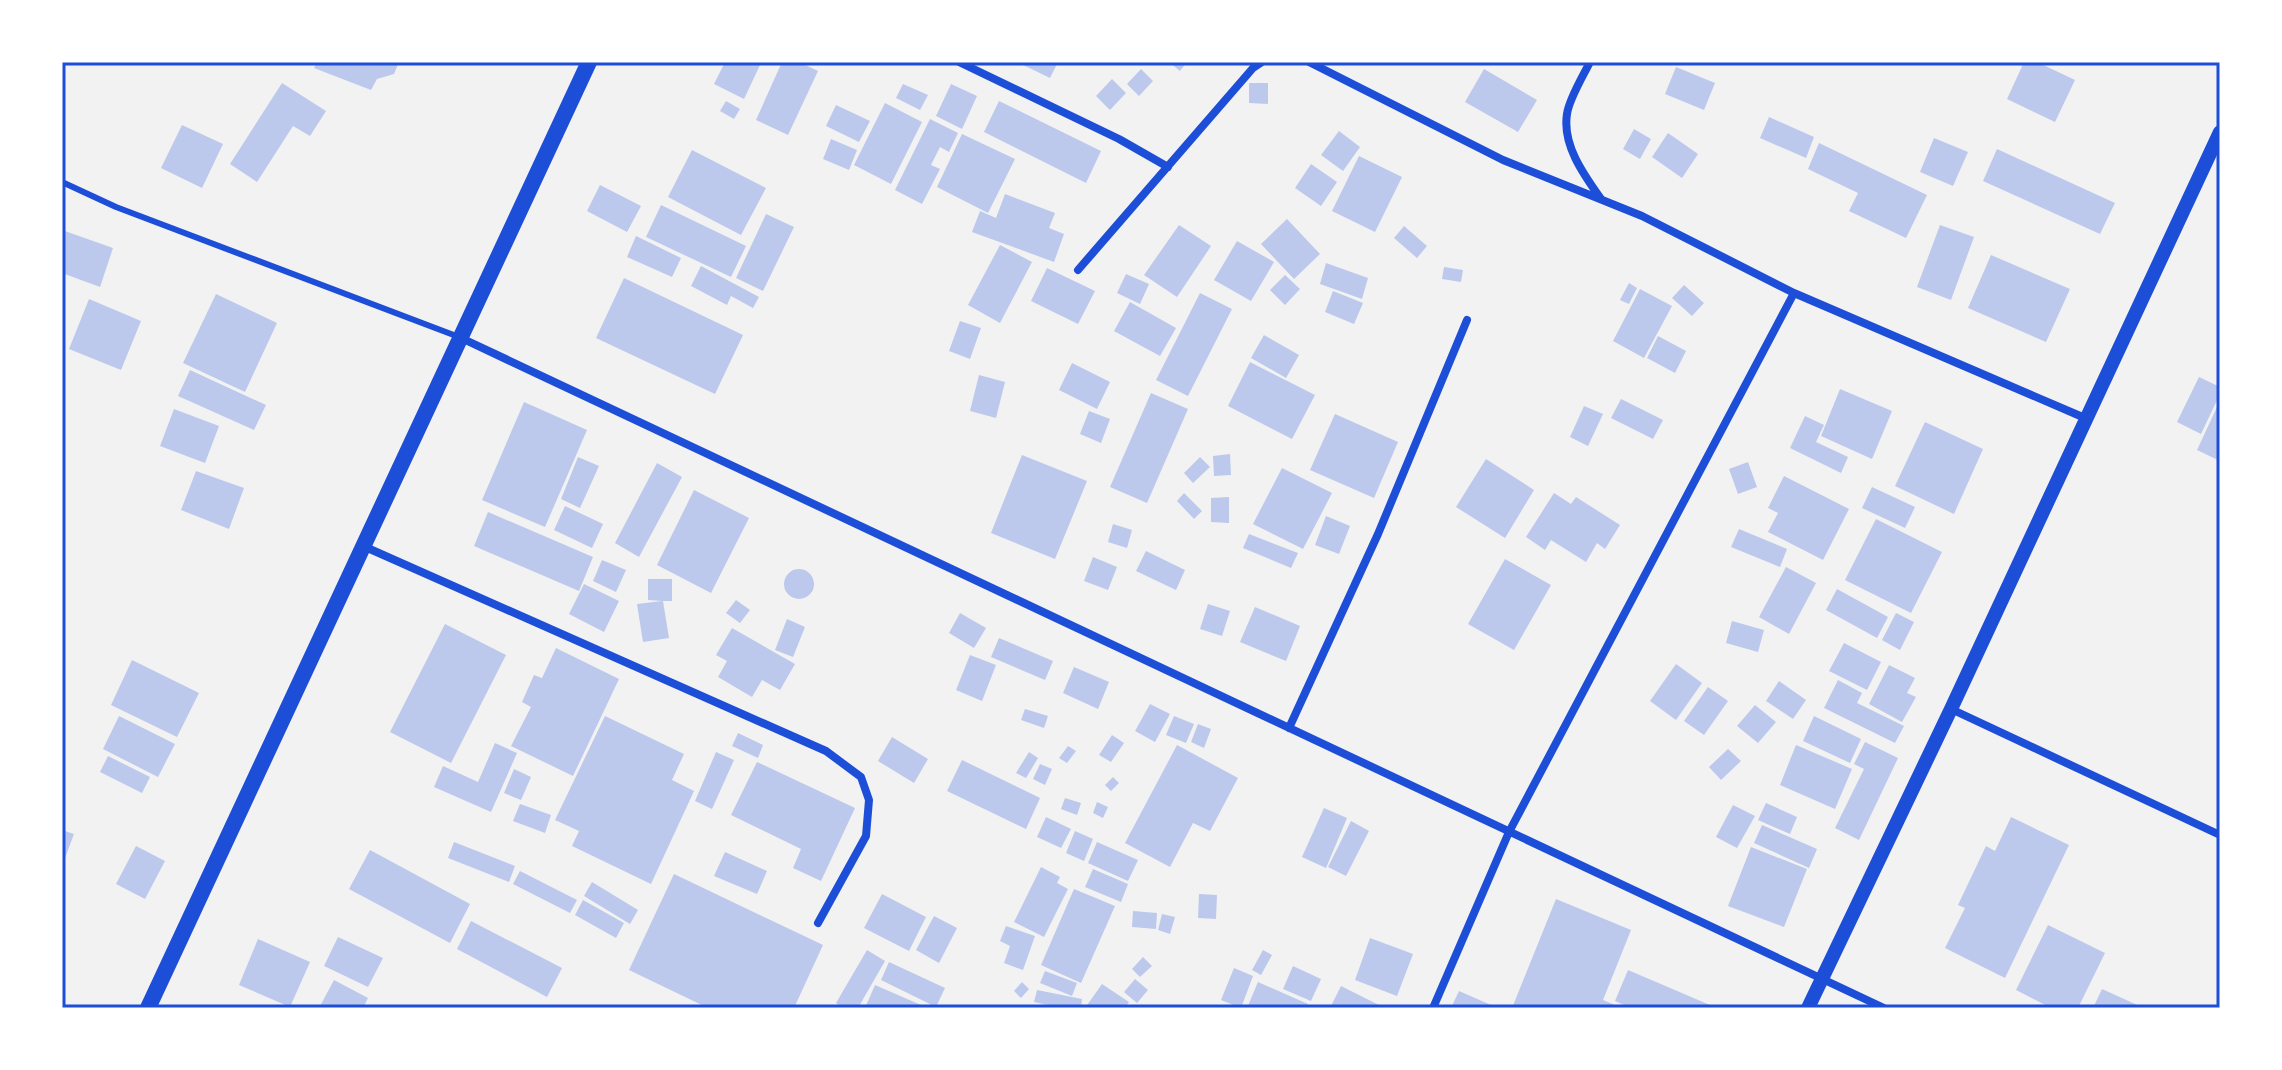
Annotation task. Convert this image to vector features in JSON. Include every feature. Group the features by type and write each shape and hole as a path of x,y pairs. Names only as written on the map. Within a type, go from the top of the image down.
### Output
{"main road":[{"path":"148,1008 589,62"}],"street":[{"path":"959,62 1119,139 1168,167"},
{"path":"1078,270 1253,68 1262,62"},
{"path":"1309,62 1503,160 1642,216 1794,293 2085,418"},
{"path":"1590,62 1567,112 1567,135 1581,170 1602,200"},
{"path":"1808,1008 2085,418 2216,151 2220,132"},
{"path":"1433,1008 1509,832 1794,293"},
{"path":"1289,728 1378,534 1467,320"},
{"path":"459,337 1884,1008"},
{"path":"362,545 826,751 861,777 869,800 866,836 818,923"},
{"path":"1951,709 2220,835"}],"lane":[{"path":"62,182 116,207 459,337"}],"building":[{"path":"317,62 399,62 394,74 377,79 371,90 314,68"},
{"path":"725,62 761,63 744,99 714,84"},
{"path":"782,62 799,62 818,71 788,135 756,120"},
{"path":"1017,62 1058,62 1050,78"},
{"path":"1169,62 1187,62 1180,71"},
{"path":"2024,62 2037,62 2075,80 2055,122 2007,99"},
{"path":"1676,67 1715,83 1704,110 1665,94"},
{"path":"1141,69 1153,81 1139,96 1127,84"},
{"path":"1484,69 1537,100 1518,132 1465,102"},
{"path":"1112,79 1126,93 1110,110 1096,96"},
{"path":"282,83 326,111 310,136 293,126 257,182 230,164"},
{"path":"1249,83 1268,83 1268,104 1249,103"},
{"path":"903,84 928,95 920,110 896,98"},
{"path":"951,84 977,96 962,129 936,116"},
{"path":"726,101 740,109 734,119 720,111"},
{"path":"999,101 1101,151 1086,183 984,132"},
{"path":"885,103 922,122 891,184 854,165"},
{"path":"836,105 870,121 859,142 826,126"},
{"path":"1769,117 1814,137 1806,158 1760,138"},
{"path":"930,119 958,133 949,152 940,147 931,165 940,169 922,204 895,190"},
{"path":"182,125 223,144 202,188 161,168"},
{"path":"1634,129 1651,139 1640,159 1623,149"},
{"path":"1339,131 1360,147 1343,171 1321,155"},
{"path":"1668,133 1698,154 1682,178 1652,157"},
{"path":"962,134 1015,159 988,213 937,187"},
{"path":"1934,138 1968,152 1953,186 1920,172"},
{"path":"831,139 857,150 849,170 823,159"},
{"path":"1819,143 1927,195 1906,238 1849,211 1858,193 1808,169"},
{"path":"1997,149 2115,203 2100,234 1983,181"},
{"path":"692,150 766,188 741,235 668,197"},
{"path":"1359,156 1402,177 1375,232 1332,211"},
{"path":"1311,164 1337,182 1321,206 1295,188"},
{"path":"600,185 641,206 627,232 587,211"},
{"path":"1005,194 1055,213 1049,228 1064,234 1054,262 972,232 980,211 996,218"},
{"path":"661,205 746,246 731,277 646,237"},
{"path":"766,214 794,227 763,291 736,278"},
{"path":"1287,219 1320,254 1294,279 1261,244"},
{"path":"1179,225 1211,246 1177,297 1144,275"},
{"path":"1940,225 1974,237 1951,300 1917,287"},
{"path":"1404,226 1427,246 1417,258 1394,238"},
{"path":"62,230 113,248 100,287 62,273"},
{"path":"636,236 681,258 672,277 627,257"},
{"path":"1237,241 1274,262 1251,301 1214,280"},
{"path":"1000,245 1032,262 1000,323 968,305"},
{"path":"1991,255 2070,289 2046,342 1968,308"},
{"path":"1326,263 1368,278 1362,299 1320,284"},
{"path":"701,266 759,297 753,308 731,296 727,305 691,286"},
{"path":"1444,267 1463,270 1461,282 1442,279"},
{"path":"1047,268 1095,291 1078,324 1031,301"},
{"path":"1126,274 1149,284 1140,304 1117,293"},
{"path":"1285,275 1300,289 1285,305 1270,290"},
{"path":"624,278 743,335 715,394 596,338"},
{"path":"1629,283 1637,288 1629,304 1620,300"},
{"path":"1684,285 1704,303 1692,316 1672,298"},
{"path":"1640,289 1672,306 1644,358 1613,341"},
{"path":"1333,291 1363,303 1354,324 1325,312"},
{"path":"1200,293 1232,309 1188,396 1156,380"},
{"path":"216,294 277,323 245,392 183,363"},
{"path":"89,299 141,321 121,370 69,349"},
{"path":"1130,302 1176,328 1160,356 1114,331"},
{"path":"960,321 981,328 970,359 949,351"},
{"path":"1264,335 1299,355 1286,378 1251,358"},
{"path":"1658,336 1686,351 1675,373 1647,358"},
{"path":"1250,362 1315,395 1292,439 1228,406"},
{"path":"1072,363 1110,382 1097,409 1059,390"},
{"path":"190,370 266,405 254,430 178,396"},
{"path":"979,375 1005,382 996,418 970,411"},
{"path":"2199,377 2220,387 2220,394 2201,434 2177,422"},
{"path":"1840,389 1892,411 1872,459 1821,436"},
{"path":"1151,393 1188,409 1147,503 1110,487"},
{"path":"1621,399 1663,420 1653,439 1611,418"},
{"path":"524,402 587,430 545,527 482,500"},
{"path":"1584,406 1603,414 1588,446 1570,437"},
{"path":"2217,407 2220,408 2220,461 2197,450"},
{"path":"174,409 219,426 205,463 160,446"},
{"path":"1089,411 1110,419 1101,443 1080,434"},
{"path":"1335,414 1398,442 1374,498 1310,470"},
{"path":"1805,416 1824,425 1816,442 1848,457 1841,473 1790,448"},
{"path":"1925,422 1983,449 1954,514 1895,486"},
{"path":"1230,454 1231,475 1214,476 1213,456"},
{"path":"1022,455 1087,481 1055,559 991,533"},
{"path":"578,457 599,466 580,508 561,499"},
{"path":"1200,457 1210,467 1193,483 1184,473"},
{"path":"1486,459 1534,490 1505,538 1456,507"},
{"path":"1748,462 1757,487 1738,494 1729,469"},
{"path":"657,463 682,477 639,557 615,543"},
{"path":"1282,468 1332,493 1303,549 1253,524"},
{"path":"196,471 244,488 229,529 181,510"},
{"path":"1784,476 1849,509 1823,560 1768,532 1778,513 1768,508"},
{"path":"1872,487 1915,507 1905,528 1862,508"},
{"path":"694,490 749,518 711,593 657,565"},
{"path":"1184,493 1202,511 1194,519 1177,501"},
{"path":"1554,493 1571,504 1576,497 1620,525 1605,549 1597,543 1586,562 1551,540 1545,550 1526,537"},
{"path":"1229,497 1229,523 1211,522 1211,498"},
{"path":"565,506 603,524 592,548 554,530"},
{"path":"488,512 593,557 579,591 474,546"},
{"path":"1326,516 1350,526 1339,554 1315,545"},
{"path":"1876,519 1942,552 1911,613 1845,580"},
{"path":"1113,524 1132,530 1127,548 1108,542"},
{"path":"1739,529 1787,549 1780,567 1731,547"},
{"path":"1249,534 1298,553 1291,568 1243,548"},
{"path":"1146,551 1185,570 1176,590 1136,571"},
{"path":"1093,557 1117,567 1108,590 1084,581"},
{"path":"1505,559 1551,585 1514,650 1468,624"},
{"path":"602,560 626,570 616,592 593,581"},
{"path":"1786,567 1816,583 1789,634 1759,617"},
{"path":"799,569 810,573 814,584 810,595 799,599 788,595 784,584 788,573"},
{"path":"648,579 672,579 672,601 663,601 669,638 643,642 637,604 662,601 648,600"},
{"path":"584,584 619,601 604,632 569,614"},
{"path":"1837,589 1888,617 1877,638 1826,610"},
{"path":"736,600 750,610 740,623 726,613"},
{"path":"1208,604 1230,611 1222,636 1200,629"},
{"path":"1255,607 1300,626 1286,661 1240,642"},
{"path":"960,613 986,628 974,648 949,633"},
{"path":"1896,613 1914,622 1900,650 1882,640"},
{"path":"787,619 805,627 793,657 775,650"},
{"path":"1732,621 1764,630 1758,652 1726,643"},
{"path":"445,624 506,655 451,763 390,732"},
{"path":"732,628 795,664 780,690 762,680 752,697 718,677 727,661 716,655"},
{"path":"999,638 1053,661 1045,680 991,657"},
{"path":"1844,643 1881,662 1867,690 1829,671"},
{"path":"556,648 619,679 573,776 511,746 531,707 522,702 534,675 542,678"},
{"path":"970,655 996,665 982,701 956,690"},
{"path":"132,660 199,693 177,737 111,705"},
{"path":"1676,664 1702,683 1676,720 1650,701"},
{"path":"1889,665 1915,678 1907,693 1916,697 1902,722 1869,704"},
{"path":"1074,667 1109,682 1098,709 1063,693"},
{"path":"1838,680 1862,693 1857,703 1904,726 1895,743 1824,708"},
{"path":"1779,681 1806,700 1793,719 1766,701"},
{"path":"1708,687 1728,701 1704,735 1684,721"},
{"path":"1150,704 1170,714 1155,742 1135,731"},
{"path":"1755,705 1776,722 1758,743 1737,726"},
{"path":"1025,709 1048,716 1044,728 1021,720"},
{"path":"119,716 175,744 158,777 103,749"},
{"path":"605,716 684,754 672,780 694,791 651,884 572,846 579,831 555,820"},
{"path":"1174,716 1194,724 1186,743 1166,735"},
{"path":"1814,716 1861,739 1850,763 1803,741"},
{"path":"1198,724 1211,729 1204,748 1191,742"},
{"path":"738,733 763,745 758,758 732,746"},
{"path":"1112,735 1124,743 1111,762 1099,755"},
{"path":"892,737 928,759 914,783 878,761"},
{"path":"1865,742 1898,758 1859,840 1835,828 1864,769 1854,764"},
{"path":"495,743 517,753 491,812 434,787 443,766 478,782"},
{"path":"1177,745 1238,778 1210,831 1193,823 1170,867 1125,843"},
{"path":"1796,745 1852,769 1835,809 1780,785"},
{"path":"1068,746 1076,751 1067,763 1059,758"},
{"path":"1728,749 1741,761 1721,780 1709,767"},
{"path":"716,752 734,760 712,809 695,801"},
{"path":"1029,752 1038,758 1026,778 1016,773"},
{"path":"108,756 150,777 142,793 100,772"},
{"path":"962,760 1040,798 1026,829 947,791"},
{"path":"757,762 855,808 821,881 793,868 801,849 731,815"},
{"path":"1040,764 1052,769 1045,785 1033,779"},
{"path":"514,769 531,777 521,800 504,793"},
{"path":"1113,777 1119,783 1111,791 1105,785"},
{"path":"1065,798 1081,803 1077,815 1061,809"},
{"path":"1097,802 1108,807 1103,818 1093,813"},
{"path":"1766,803 1797,817 1790,834 1758,820"},
{"path":"520,804 551,815 545,833 513,821"},
{"path":"1733,805 1755,816 1737,848 1716,837"},
{"path":"1324,808 1347,818 1326,868 1302,857"},
{"path":"1046,817 1071,829 1061,848 1037,837"},
{"path":"2011,817 2069,845 2005,978 1945,948 1965,908 1958,905 1986,846 1995,851"},
{"path":"1351,821 1369,831 1346,876 1328,867"},
{"path":"1762,825 1817,849 1809,868 1754,843"},
{"path":"62,830 74,834 62,866"},
{"path":"1075,831 1093,839 1084,861 1066,853"},
{"path":"454,842 515,866 509,882 448,858"},
{"path":"1097,842 1138,860 1128,881 1088,863"},
{"path":"136,846 165,861 145,899 116,884"},
{"path":"1751,847 1807,869 1784,927 1728,906"},
{"path":"370,850 470,904 450,943 349,889"},
{"path":"725,852 767,871 757,894 714,876"},
{"path":"1041,867 1060,877 1057,883 1068,889 1044,937 1014,922"},
{"path":"1093,869 1128,884 1121,902 1085,887"},
{"path":"520,871 577,900 570,913 513,884"},
{"path":"674,874 823,945 794,1008 708,1008 629,970"},
{"path":"592,882 638,910 630,924 584,896"},
{"path":"1074,889 1115,906 1081,983 1041,965"},
{"path":"882,894 926,917 909,951 864,928"},
{"path":"1199,894 1217,895 1216,919 1198,918"},
{"path":"1556,899 1631,930 1603,1000 1622,1008 1512,1008"},
{"path":"583,900 624,923 616,938 575,915"},
{"path":"1133,911 1157,913 1156,929 1132,927"},
{"path":"1162,914 1175,917 1170,934 1158,930"},
{"path":"934,916 957,928 939,963 916,950"},
{"path":"471,921 562,968 547,997 457,949"},
{"path":"2048,925 2105,953 2078,1008 2051,1008 2016,990"},
{"path":"1006,926 1035,936 1023,970 1004,963 1010,946 1000,941"},
{"path":"338,937 383,958 368,987 324,966"},
{"path":"1370,938 1413,954 1397,996 1355,980"},
{"path":"258,939 310,962 290,1007 239,985"},
{"path":"867,950 885,961 858,1008 843,1008 836,1003"},
{"path":"1263,950 1272,955 1261,975 1252,970"},
{"path":"1143,957 1152,966 1140,977 1132,969"},
{"path":"889,962 945,988 936,1007 881,980"},
{"path":"1293,966 1321,979 1311,1001 1283,989"},
{"path":"1234,968 1253,976 1241,1008 1221,1000"},
{"path":"1628,970 1717,1008 1631,1008 1615,1001"},
{"path":"1045,971 1077,983 1072,996 1040,983"},
{"path":"1135,979 1148,990 1137,1003 1124,992"},
{"path":"334,980 368,998 363,1008 319,1008"},
{"path":"1022,982 1029,989 1021,998 1014,991"},
{"path":"1258,982 1308,1004 1306,1008 1247,1008"},
{"path":"1102,984 1129,1002 1125,1008 1085,1008"},
{"path":"875,985 928,1008 865,1008"},
{"path":"1341,986 1385,1008 1330,1008"},
{"path":"2102,989 2144,1008 2093,1008"},
{"path":"1037,990 1082,999 1081,1008 1034,1002"},
{"path":"1459,991 1491,1005 1489,1008 1451,1008"}]}
